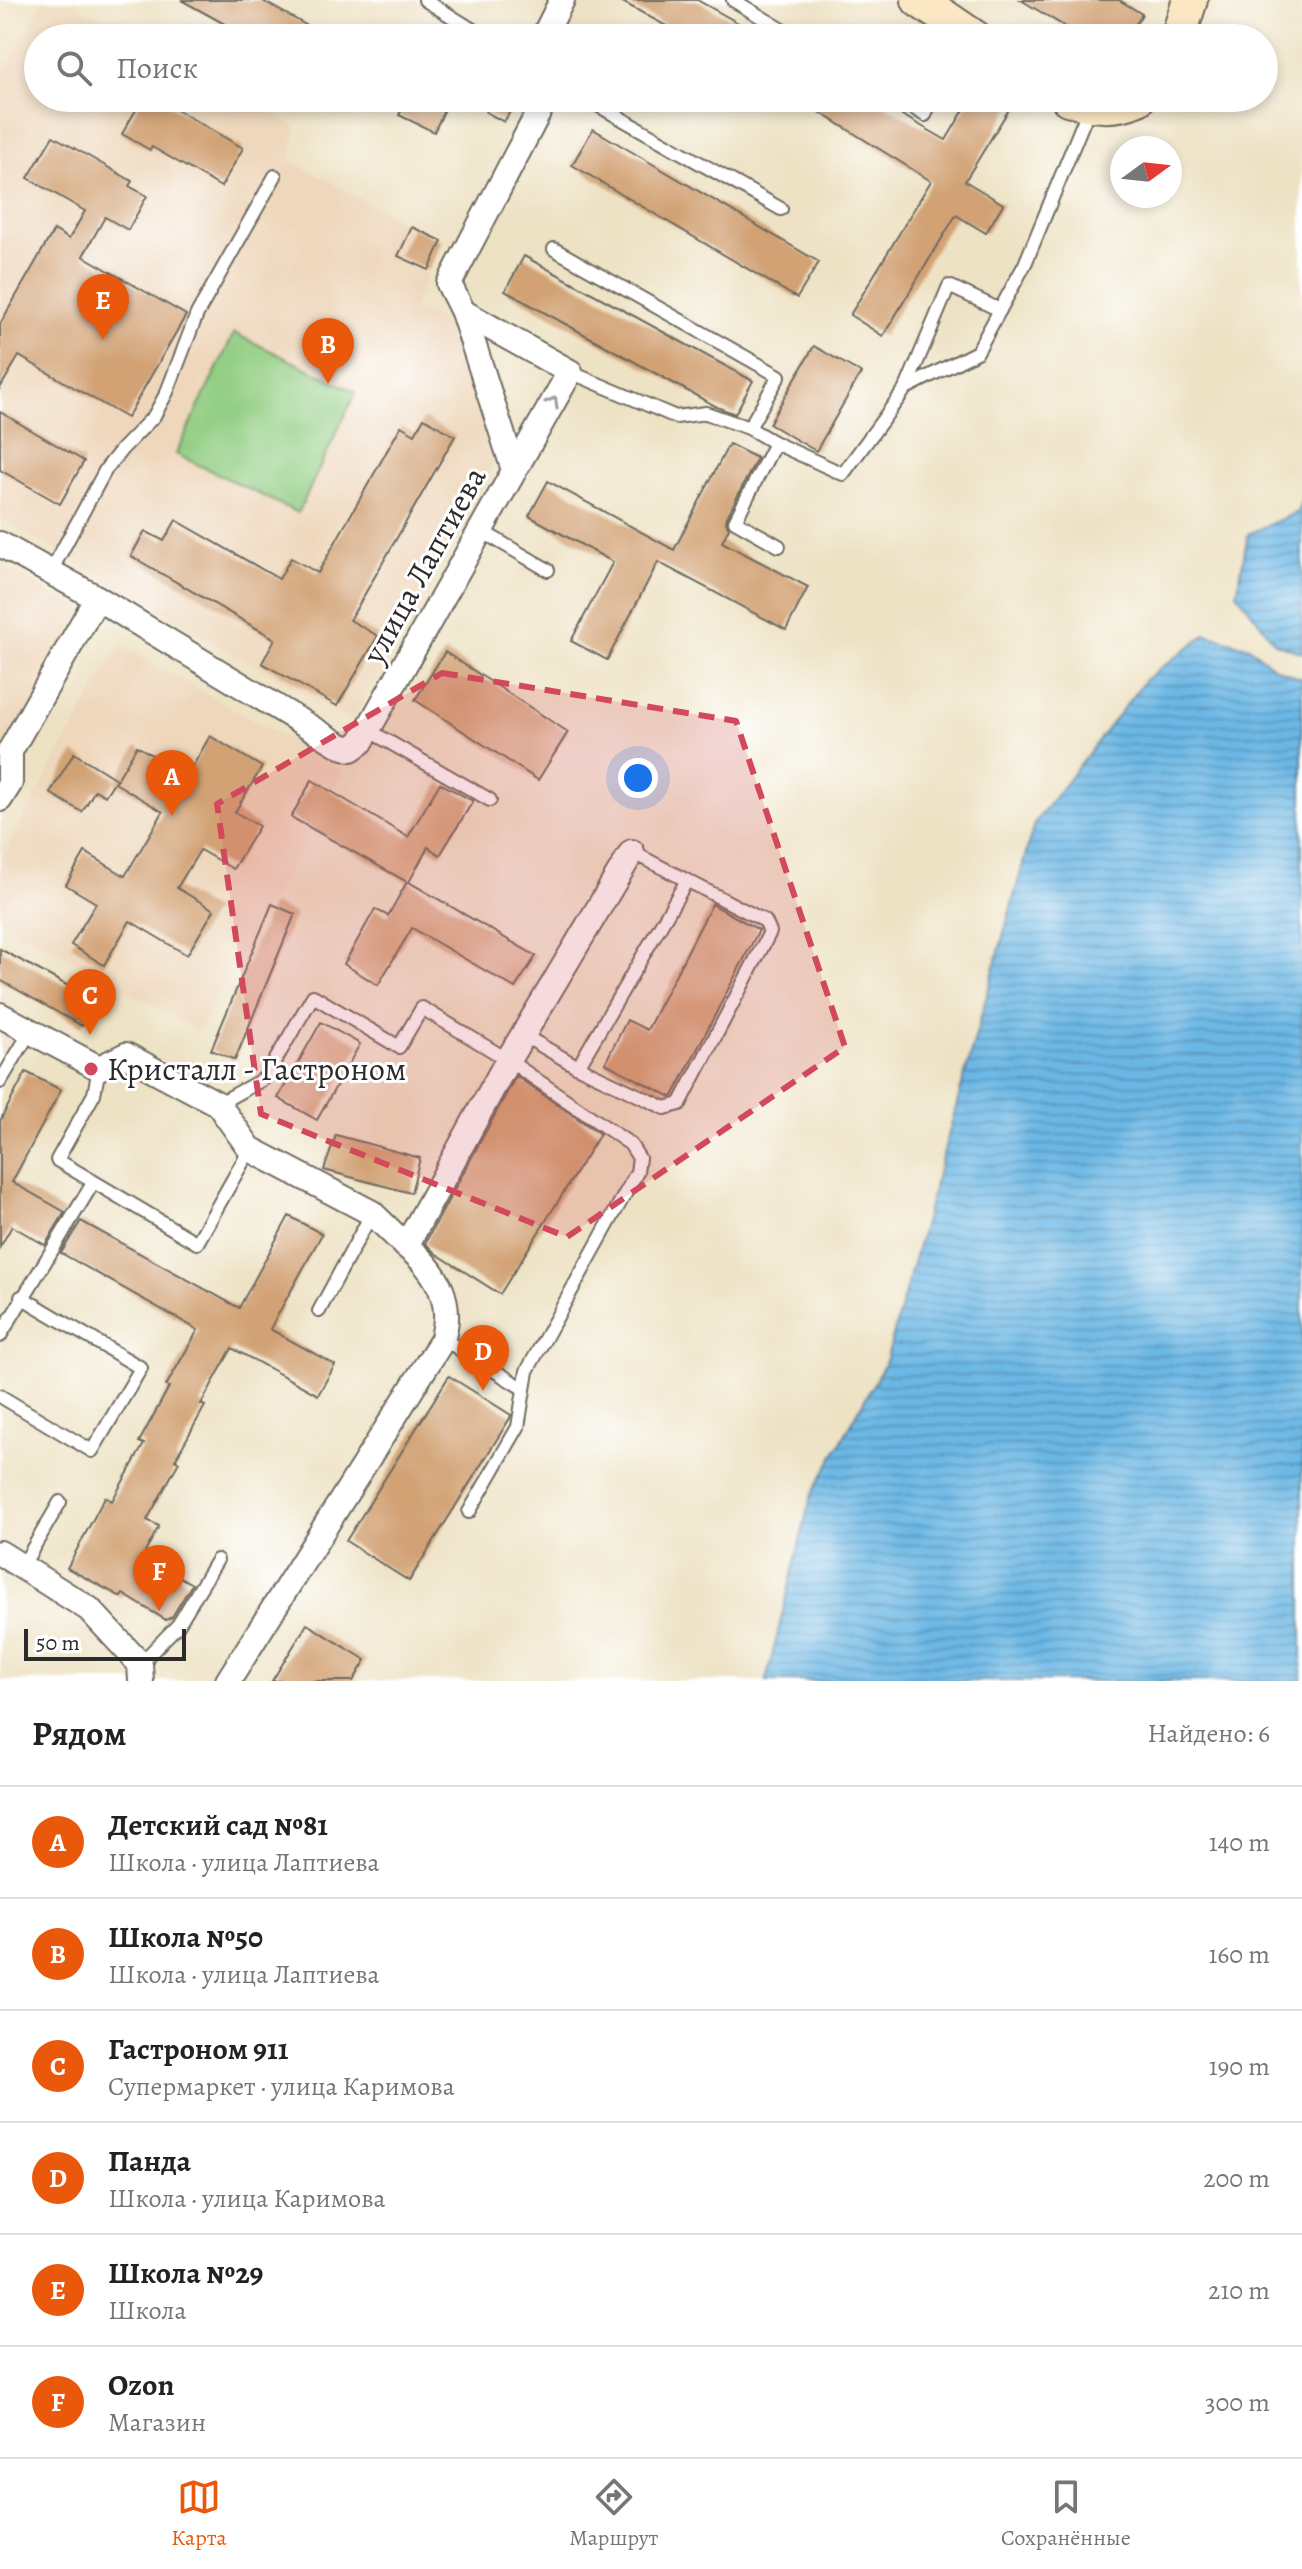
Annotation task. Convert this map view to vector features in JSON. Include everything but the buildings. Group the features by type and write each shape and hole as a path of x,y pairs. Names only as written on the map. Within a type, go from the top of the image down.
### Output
{"street":[{"path":"550,24 562,0"},
{"path":"919,0 950,24"},
{"name":"улица Лаптиева","path":"97,598 341,746 351,749 361,742 514,470 463,312 449,284 539,112"},
{"path":"463,312 570,372 514,470"},
{"path":"0,544 97,598 10,751 10,783 0,799"},
{"path":"406,1246 508,1060 632,852"},
{"path":"0,1015 99,1068 126,1055 218,1104 250,1149 372,1213 425,1261 439,1286 447,1312 443,1339 228,1681"},
{"path":"0,1553 89,1609 140,1672"}],"lane":[{"path":"425,0 464,24"},
{"path":"733,0 773,24"},
{"path":"610,112 781,209"},
{"path":"906,388 977,352 1025,264 1076,112"},
{"path":"50,573 106,469 154,416 167,392 197,314 275,176"},
{"path":"554,249 779,376 749,428"},
{"path":"570,372 676,417 706,413 749,428 843,474 906,388 949,286 1000,310"},
{"path":"775,443 735,521 779,546"},
{"path":"480,530 548,570"},
{"path":"368,730 490,800"},
{"path":"523,1035 578,1067 665,1108 680,1104 770,932 765,921 632,852"},
{"path":"578,1067 686,882"},
{"path":"218,1104 265,1078 313,996 399,1047 422,1008 508,1060 630,1144 639,1158 637,1172 527,1371 518,1427 469,1512"},
{"path":"0,1082 30,1032"},
{"path":"99,1068 94,1094 57,1160 197,1243 250,1149"},
{"path":"0,1336 93,1183"},
{"path":"319,1311 372,1213"},
{"path":"0,1396 92,1451 141,1368 21,1297"},
{"path":"443,1339 524,1389"},
{"path":"22,1567 60,1502"},
{"path":"140,1672 178,1625 217,1560"}],"highlighted area":[{"path":"442,673 736,721 845,1047 567,1237 261,1114 217,804"}],"shaded area":[{"path":"43,0 68,0 112,24 30,24"},
{"path":"24,36 24,112 270,112 296,127 292,161 442,241 413,307 442,320 501,449 352,721 0,519 0,82"},
{"path":"0,565 85,612 0,768"},
{"path":"120,645 343,771 198,1031 0,920 0,860"}],"green space":[{"path":"234,333 356,392 298,513 176,454"}],"water":[{"path":"1302,499 1302,653 1275,643 1237,593 1248,534 1297,512"},
{"path":"1206,634 1249,647 1275,668 1302,679 1302,1681 766,1681 811,1496 886,1361 1034,824 1145,680"}],"place":[{"name":"Школа №29","path":"103,340"},
{"name":"Школа №50","path":"328,384"},
{"name":"Детский сад №81","path":"172,816"},
{"name":"Гастроном 911","path":"90,1035"},
{"name":"Кристалл - Гастроном","path":"91,1069"},
{"name":"Панда","path":"483,1391"},
{"name":"Ozon","path":"159,1611"}]}
